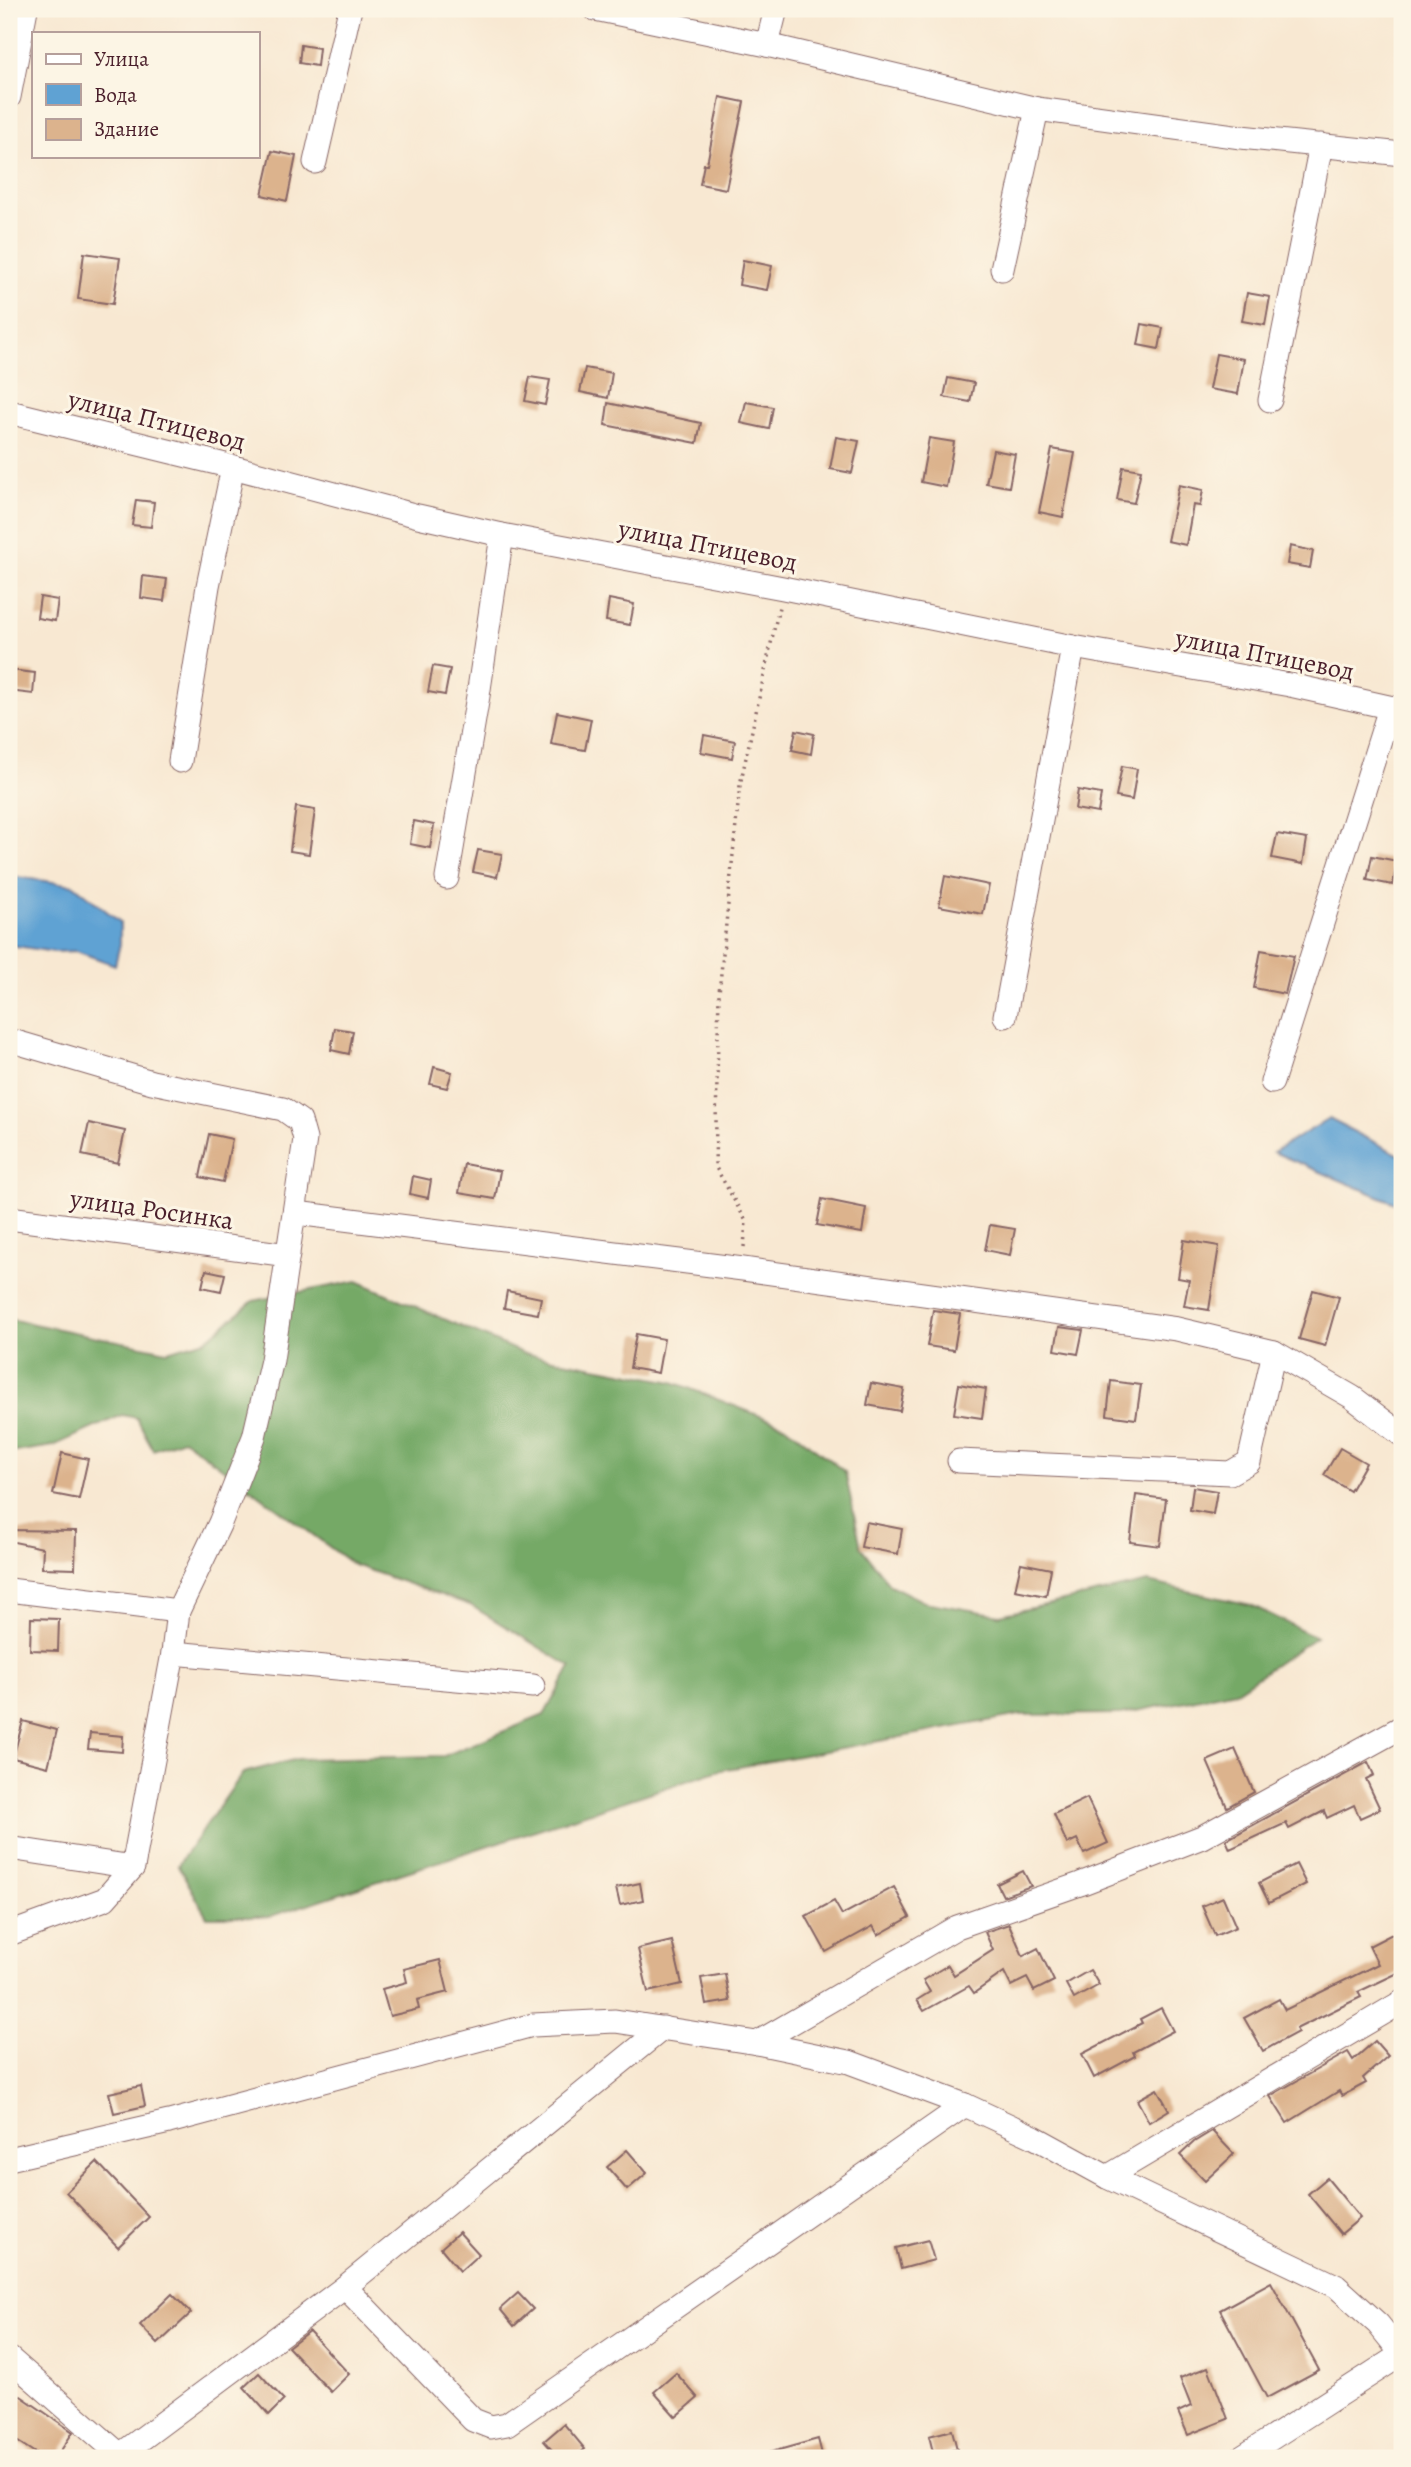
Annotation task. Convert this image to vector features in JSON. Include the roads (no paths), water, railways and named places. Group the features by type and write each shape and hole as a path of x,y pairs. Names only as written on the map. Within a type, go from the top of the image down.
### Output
{"street":[{"path":"9,97 26,9"},
{"path":"314,162 350,9"},
{"path":"595,9 767,45 1037,108 1402,154"},
{"path":"767,45 776,9"},
{"path":"1002,269 1037,108"},
{"path":"1270,400 1321,145"},
{"name":"улица Птицевод","path":"9,412 502,536 783,588 1073,647 1290,685 1396,709"},
{"path":"180,761 208,586 233,467"},
{"path":"447,878 502,536"},
{"path":"1005,1016 1073,647"},
{"path":"1272,1082 1396,709"},
{"path":"9,1040 152,1082 283,1109 300,1121 305,1139 272,1360 254,1437 220,1523 178,1611 173,1653 133,1867 105,1899 9,1934"},
{"path":"296,1213 743,1269 1177,1329 1274,1352 1352,1397 1402,1435"},
{"name":"улица Росинка","path":"9,1218 288,1255"},
{"path":"959,1461 1230,1474 1249,1462 1274,1352"},
{"path":"9,1590 178,1611"},
{"path":"173,1653 533,1686"},
{"path":"757,2043 957,1927 1202,1837 1402,1727"},
{"path":"9,1848 133,1867"},
{"path":"1107,2177 1402,2002"},
{"path":"9,2159 169,2122 533,2025 614,2021 757,2043 849,2062 965,2105 1034,2137 1107,2177 1336,2286 1378,2324 1402,2354 1241,2458"},
{"path":"9,2358 122,2457 345,2287 663,2028"},
{"path":"345,2287 473,2420 491,2427 507,2424 965,2105"}],"water":[{"path":"9,876 74,885 120,922 120,944 115,965 76,951 54,952 9,945"},
{"path":"1329,1119 1402,1156 1402,1206 1273,1152"}]}
